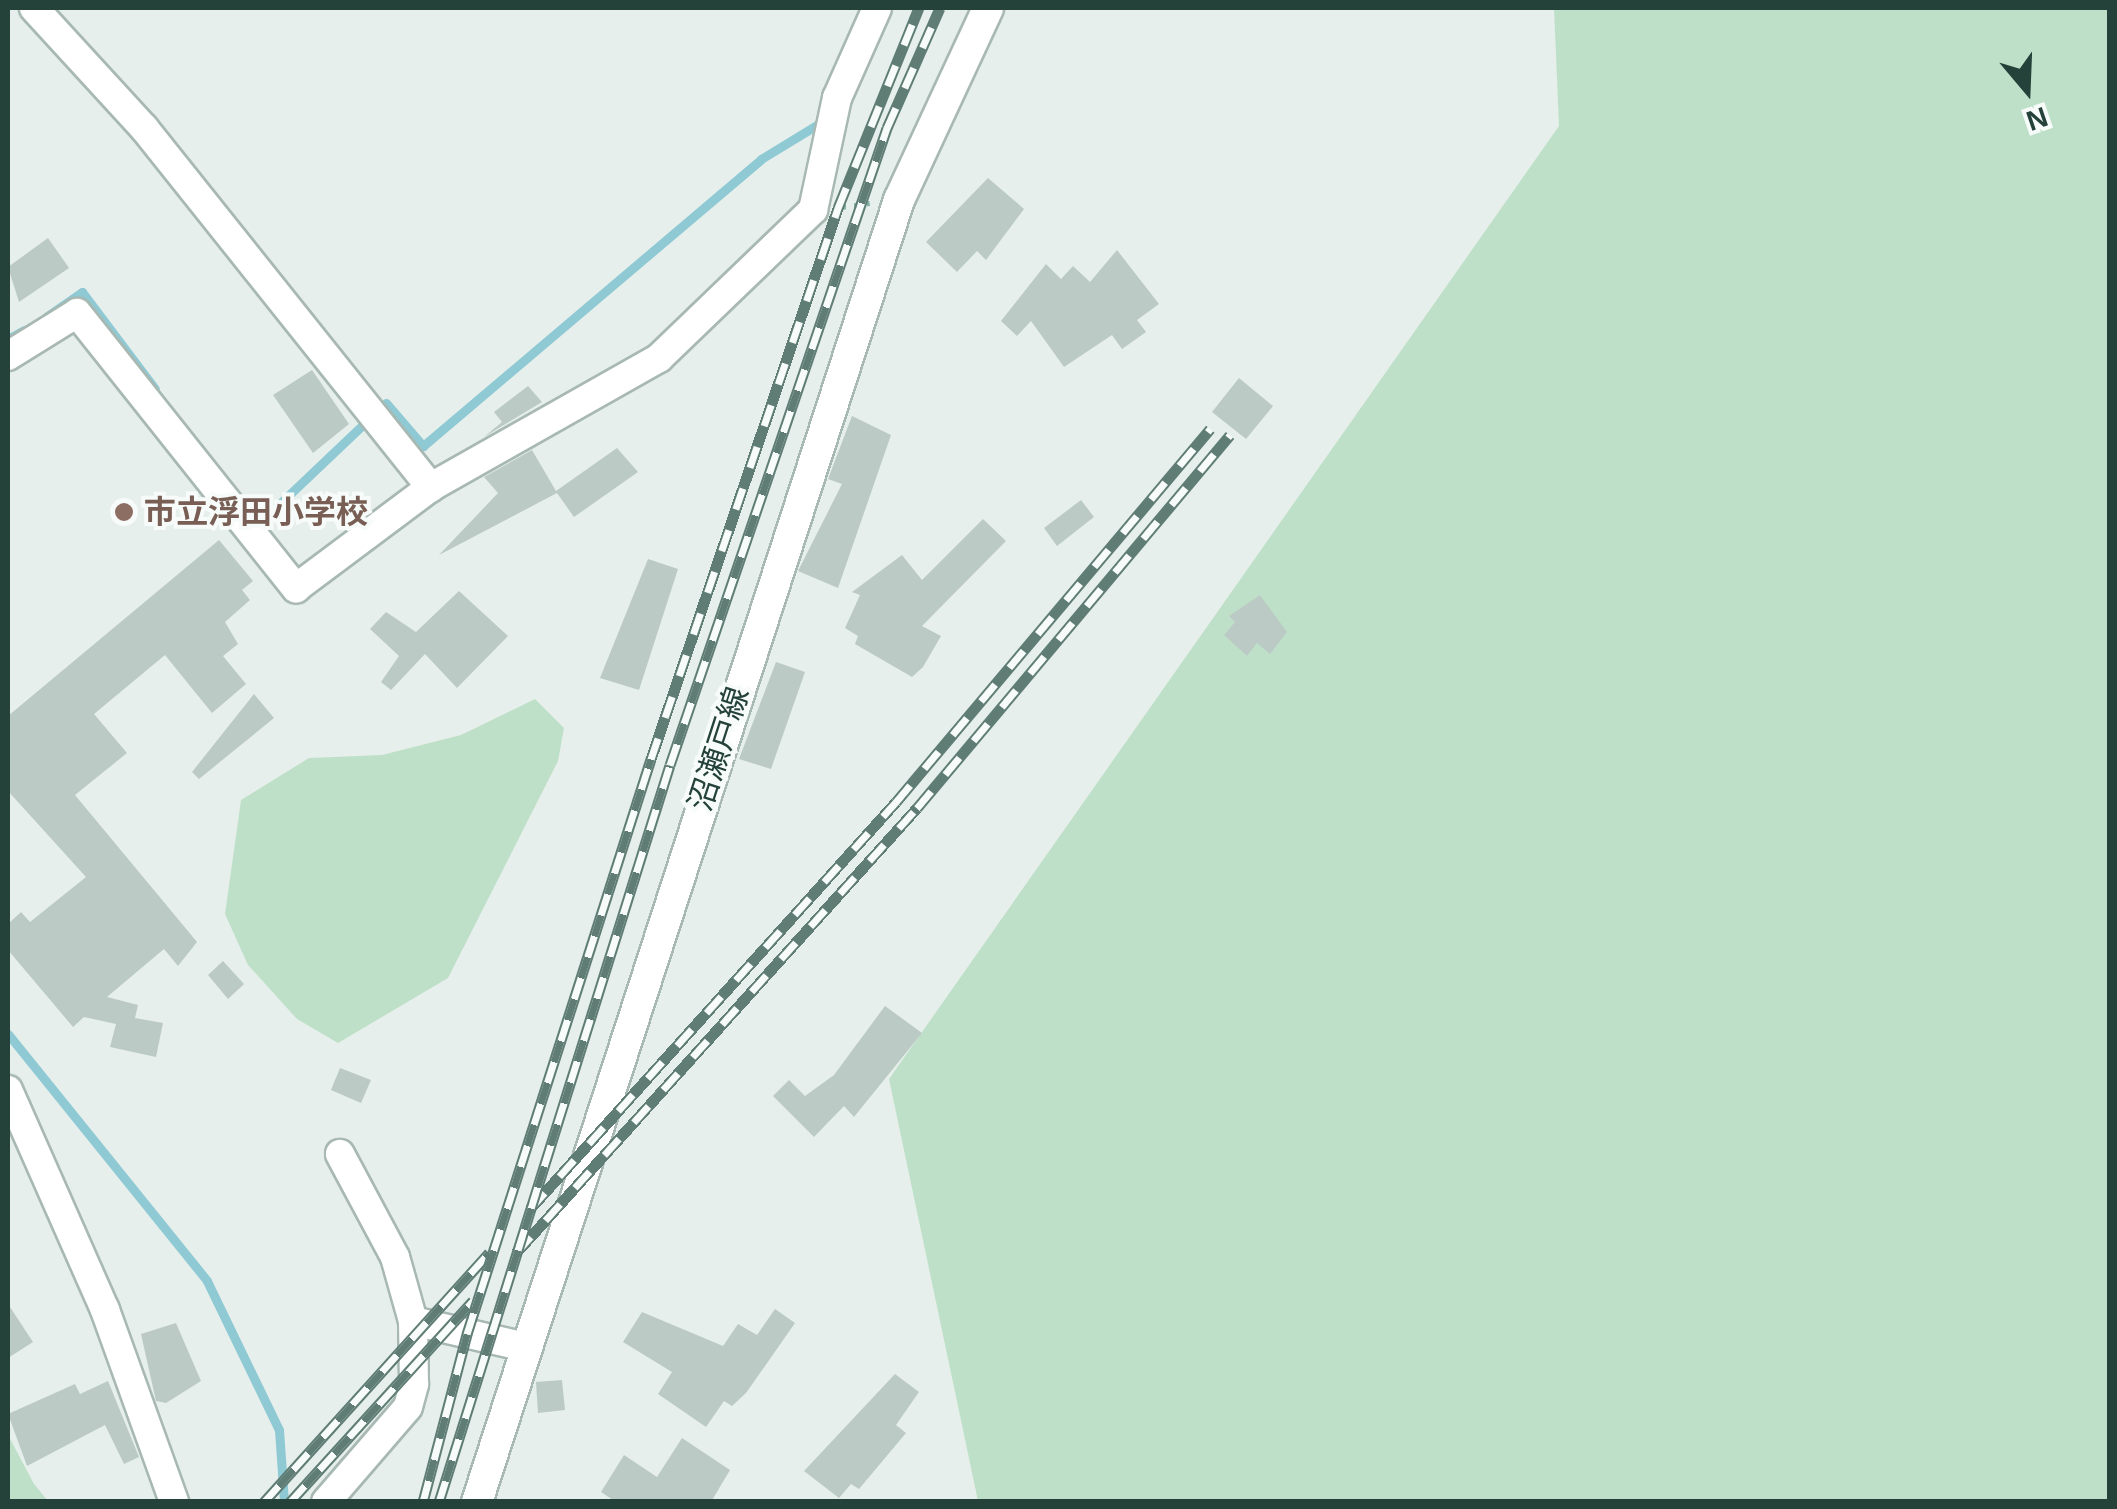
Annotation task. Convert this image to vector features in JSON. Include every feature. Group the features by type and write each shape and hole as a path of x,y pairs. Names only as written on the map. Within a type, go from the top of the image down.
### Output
{"main road":[{"name":"沼瀬戸線","path":"478,1502 899,200 988,8"}],"street":[{"path":"34,8 144,128 431,487"},
{"path":"8,356 76,313 296,588 431,487 659,358 813,210 837,98 877,8"},
{"path":"8,1090 104,1310 174,1502"},
{"path":"326,1502 408,1407 414,1321 395,1257 340,1154"},
{"path":"414,1321 526,1347"}],"path":[{"path":"813,210 899,200"}],"green space":[{"path":"1554,8 2109,8 2109,1501 978,1501 889,1079 1559,126"},
{"path":"535,699 564,728 558,761 448,978 338,1043 297,1019 248,965 225,914 241,800 309,758 382,755 461,735"},
{"path":"8,1435 34,1484 48,1501 8,1501"}],"building":[{"path":"988,178 1024,209 986,260 977,251 957,272 926,242"},
{"path":"48,238 69,268 19,302 8,267"},
{"path":"1117,250 1159,304 1137,320 1146,332 1122,349 1112,335 1064,367 1031,321 1017,336 1001,321 1046,264 1061,279 1073,266 1090,282"},
{"path":"312,370 349,424 313,453 273,395"},
{"path":"1239,378 1273,406 1246,439 1212,412"},
{"path":"528,386 542,402 484,437 502,422 494,412"},
{"path":"852,416 891,435 838,588 798,571 842,484 828,479"},
{"path":"617,448 638,472 574,517 557,493 439,555 498,493 484,477 532,450 556,491"},
{"path":"1081,500 1094,517 1057,546 1044,528"},
{"path":"983,519 1006,541 922,626 941,636 923,667 912,677 855,644 858,636 845,628 860,595 852,592 902,555 922,580"},
{"path":"219,540 253,581 242,590 250,600 225,622 238,644 223,656 246,684 212,713 165,655 94,714 127,753 75,795 197,942 178,966 164,949 107,997 138,1005 135,1018 163,1023 156,1057 110,1047 116,1024 84,1017 73,1027 8,950 8,924 21,912 30,922 86,877 8,791 8,716"},
{"path":"648,559 678,569 639,690 600,678"},
{"path":"459,591 508,636 457,688 425,654 391,690 381,682 399,656 370,629 386,612 416,632"},
{"path":"1260,595 1287,632 1270,654 1257,643 1247,656 1224,635 1235,622 1229,616"},
{"path":"776,662 805,672 771,769 739,759"},
{"path":"254,694 274,718 199,779 192,772"},
{"path":"223,961 244,984 228,999 208,975"},
{"path":"885,1006 922,1033 854,1117 844,1106 814,1137 773,1096 789,1080 805,1096 834,1075"},
{"path":"340,1068 371,1080 361,1103 331,1090"},
{"path":"8,1304 33,1342 8,1358"},
{"path":"775,1309 795,1323 746,1393 732,1406 724,1401 706,1427 658,1394 672,1372 623,1342 642,1312 723,1346 738,1324 757,1335"},
{"path":"176,1323 201,1381 166,1403 156,1401 141,1334"},
{"path":"895,1374 919,1392 896,1425 906,1433 859,1489 851,1484 839,1498 804,1471"},
{"path":"562,1380 565,1410 538,1413 536,1382"},
{"path":"108,1381 139,1457 124,1464 105,1425 27,1466 8,1414 75,1384 80,1394"},
{"path":"682,1438 730,1470 711,1502 616,1502 601,1492 624,1455 657,1477"}],"waterway":[{"path":"386,403 423,446 761,159 817,125"},
{"path":"46,317 82,292 155,389"},
{"path":"8,339 24,330"},
{"path":"242,505 272,511 370,418"},
{"path":"8,1034 207,1281 279,1430 284,1502"}],"railway":[{"path":"423,1502 467,1334 651,759 838,208 919,8"},
{"path":"439,1502 670,765 887,128 940,8"},
{"path":"530,1209 896,802 1210,429"},
{"path":"516,1253 917,808 1230,435"},
{"path":"264,1502 489,1253"},
{"path":"290,1502 473,1301"}],"place":[{"name":"市立浮田小学校","path":"124,512"}]}
